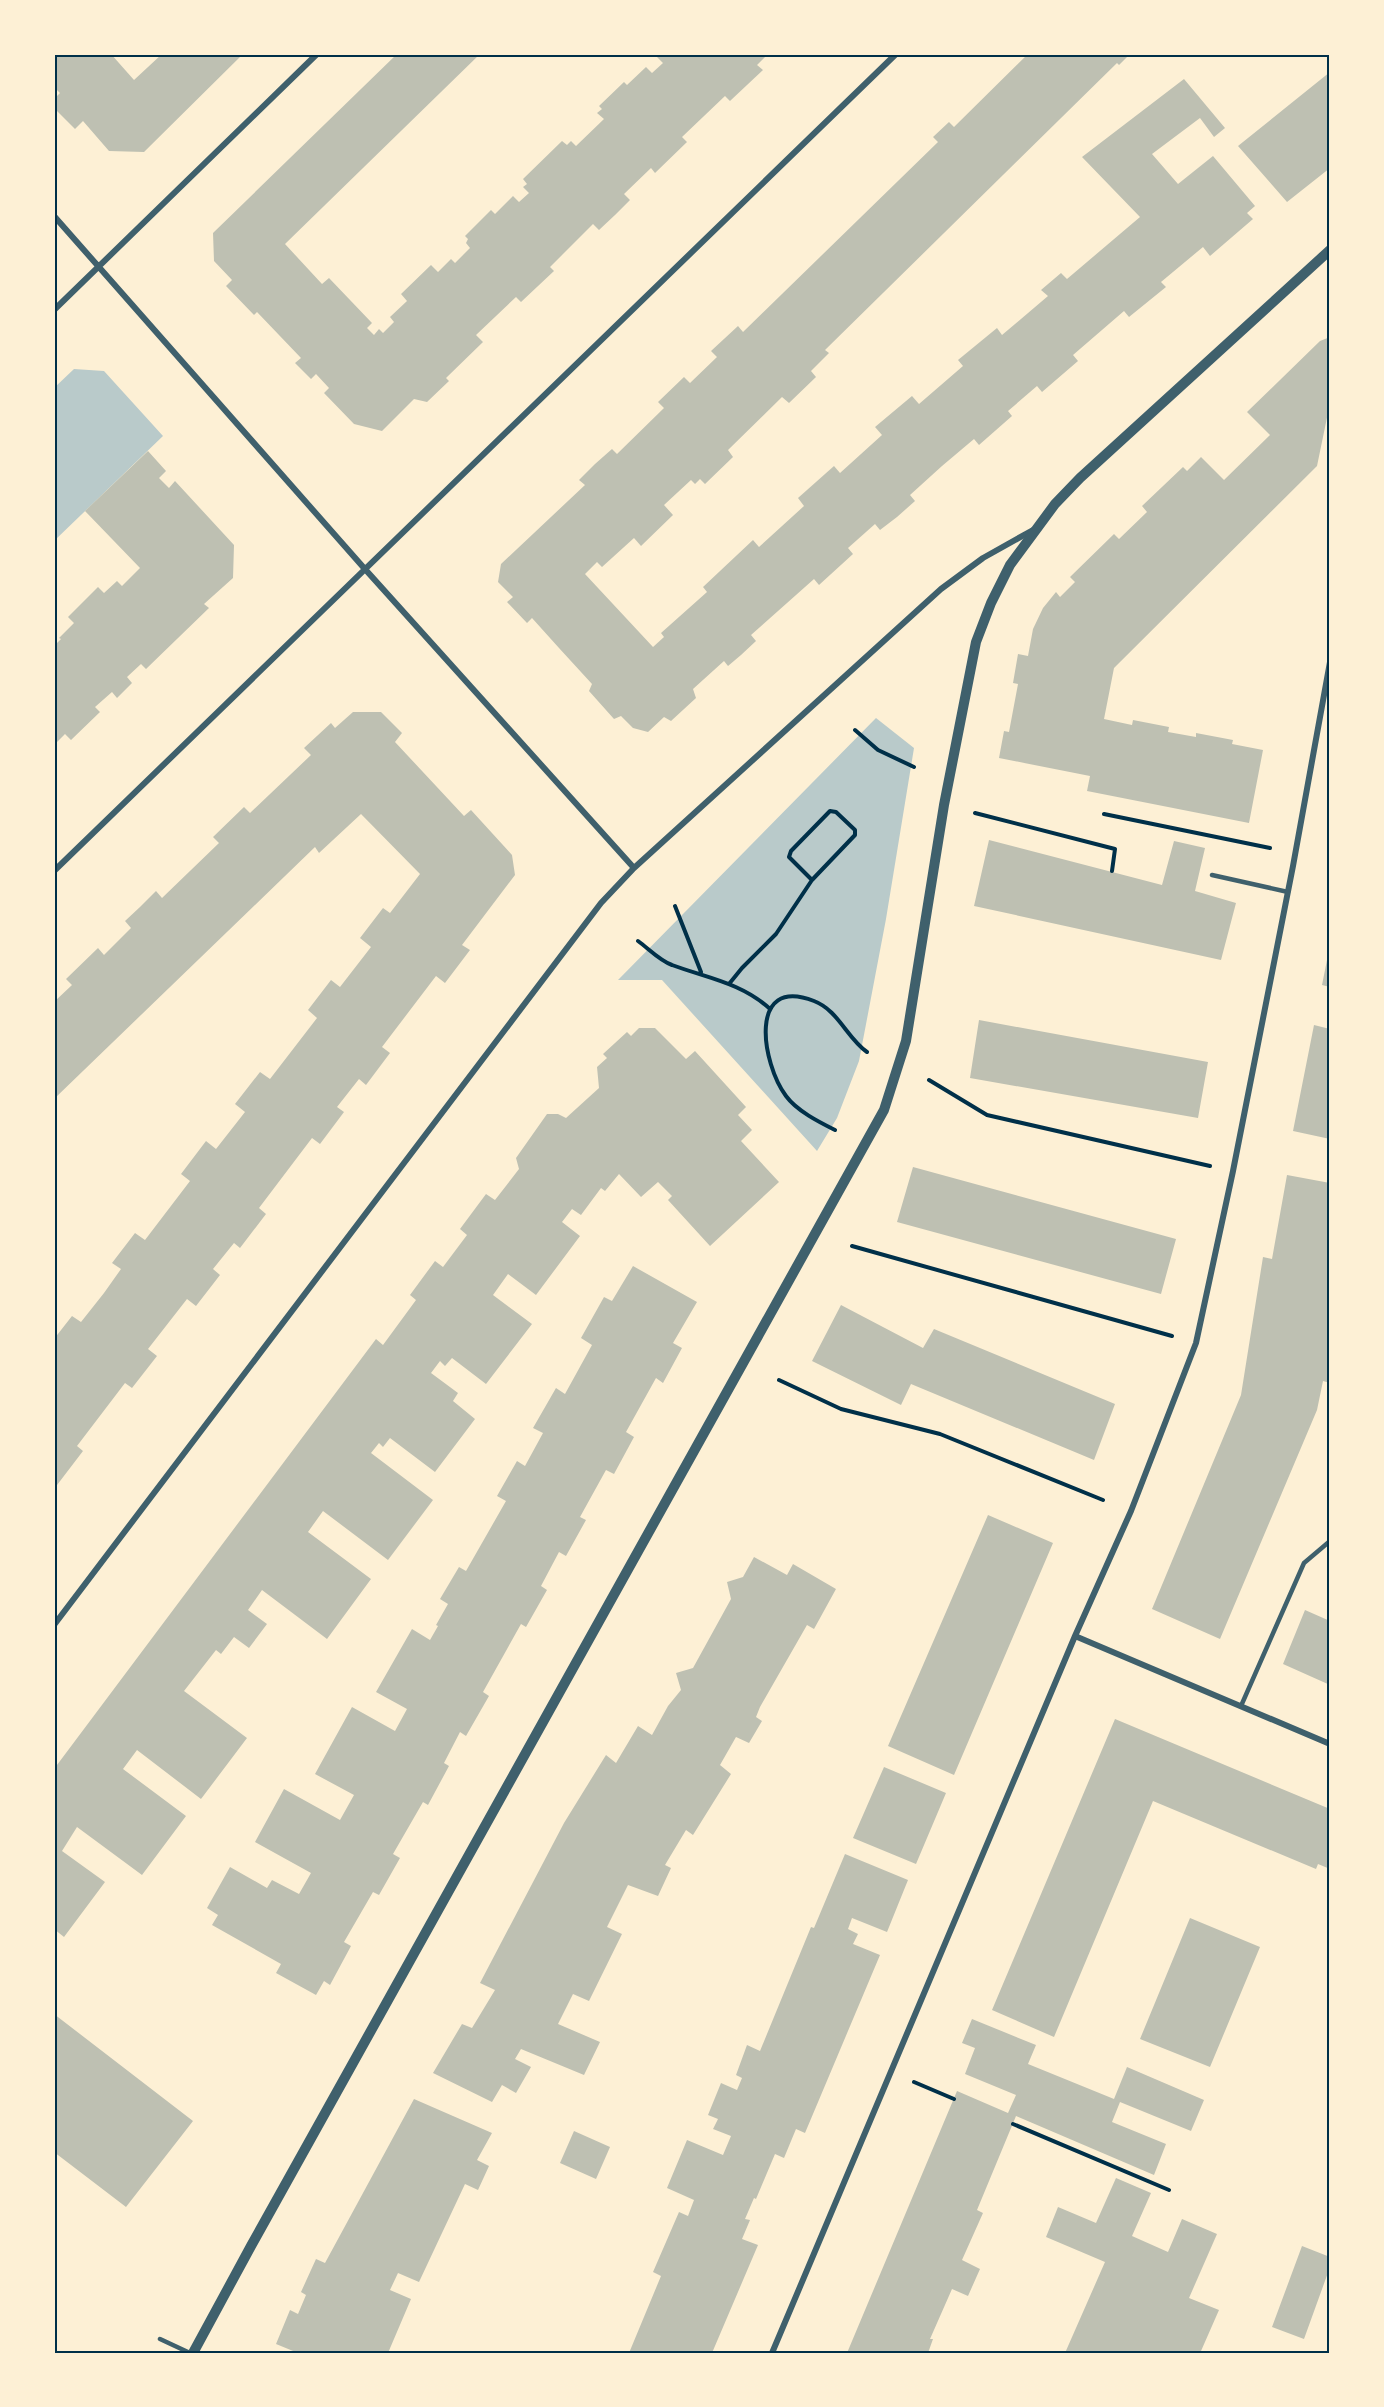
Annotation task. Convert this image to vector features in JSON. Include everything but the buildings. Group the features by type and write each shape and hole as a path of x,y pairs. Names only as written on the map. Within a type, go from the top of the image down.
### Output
{"street":[{"path":"54,310 317,54"},
{"path":"54,871 896,54"},
{"path":"54,216 364,568 634,868"},
{"path":"191,2353 884,1110 906,1041 944,805 976,642 991,603 1010,565 1054,504 1080,478 1330,250"},
{"path":"54,1625 601,903 634,868 941,589 983,558 1034,530"},
{"path":"772,2353 1075,1636 1131,1511 1196,1343 1288,892 1330,662"},
{"path":"1075,1636 1330,1744"}],"lane":[{"path":"1212,874 1288,892"},
{"path":"1241,1706 1304,1563 1330,1541"},
{"path":"160,2339 191,2353"}],"path":[{"path":"855,730 878,750 914,767"},
{"path":"729,984 776,934 812,880 855,835 855,830 836,812 830,811 790,851 789,857 812,880"},
{"path":"975,813 1115,849 1112,871"},
{"path":"1104,814 1271,848"},
{"path":"675,906 701,973"},
{"path":"638,941 670,964 729,984 760,1000 770,1009"},
{"path":"835,1130 788,1099 778,1084 767,1056 766,1021 770,1009 779,998 793,996 816,1002 832,1014 867,1052"},
{"path":"929,1080 987,1115 1211,1166"},
{"path":"852,1246 1172,1336"},
{"path":"779,1380 842,1409 940,1434 1103,1500"},
{"path":"891,2072 954,2099"},
{"path":"1013,2124 1169,2190"}],"shaded area":[{"path":"74,369 104,371 163,436 54,541 54,388"},
{"path":"876,718 914,748 886,919 859,1061 837,1118 817,1151 662,980 618,980"}]}
